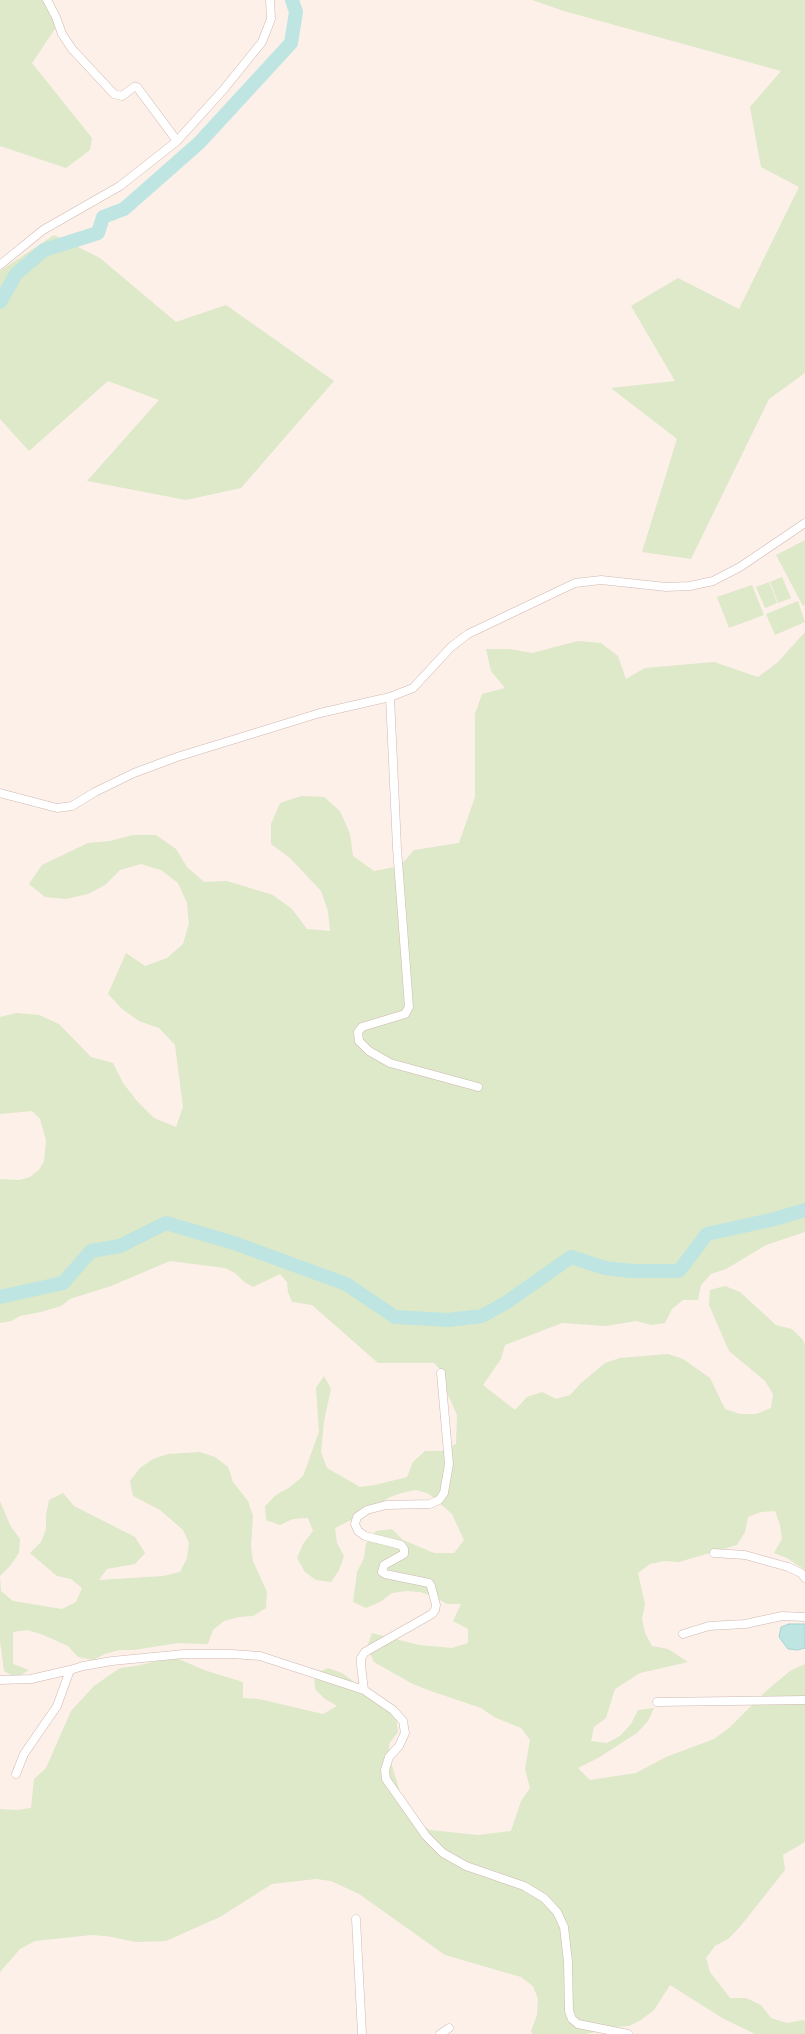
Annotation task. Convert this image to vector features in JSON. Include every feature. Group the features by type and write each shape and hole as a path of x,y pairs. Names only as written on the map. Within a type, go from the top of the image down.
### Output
{"street":[{"path":"47,0 62,34 72,49 117,96 122,96 134,87 137,87 177,141"},
{"path":"0,265 43,230 120,186 177,141 224,89 262,42 271,19 270,0"},
{"path":"0,793 57,808 72,806 95,792 134,773 177,757 320,713 390,697 412,688 451,647 468,634 575,582 601,580 666,587 690,586 713,582 740,567 805,522"},
{"path":"390,697 397,848 409,1007 405,1014 362,1027 358,1032 359,1042 369,1051 390,1063 478,1087"},
{"path":"364,1690 361,1658 365,1652 432,1614 435,1610 436,1605 429,1583 382,1572 384,1565 404,1554 401,1544 365,1536 358,1531 355,1524 357,1517 368,1510 386,1505 430,1504 439,1500 444,1493 449,1464 441,1373"},
{"path":"714,1552 745,1555 788,1567 801,1573 805,1578"},
{"path":"683,1634 709,1626 745,1624 782,1616 805,1617"},
{"path":"0,1680 31,1679 112,1661 184,1654 232,1654 260,1656 364,1690 394,1710 403,1721 405,1732 399,1746 389,1758 385,1770 386,1779 426,1836 443,1853 466,1866 524,1886 544,1898 557,1912 564,1927 568,1962 569,2011 572,2019 578,2024 628,2034"},
{"path":"16,1774 24,1754 57,1706 70,1670"},
{"path":"657,1702 805,1700"},
{"path":"356,1919 362,2034"},
{"path":"440,2034 449,2028"}],"green space":[{"path":"0,0 50,0 55,29 32,63 92,138 90,150 66,168 0,146"},
{"path":"532,0 805,0 805,373 769,399 691,559 642,552 677,439 611,388 675,381 631,306 678,278 739,309 799,187 761,167 750,107 781,71 564,11"},
{"path":"54,235 100,258 176,322 226,305 334,381 241,488 186,500 87,481 159,400 108,381 29,451 0,419 0,271"},
{"path":"805,540 805,605 803,606 776,555"},
{"path":"782,577 791,598 778,603 770,582"},
{"path":"769,582 777,603 765,608 756,587"},
{"path":"752,585 764,615 729,628 717,597"},
{"path":"798,601 805,622 775,635 766,614"},
{"path":"805,632 805,1232 766,1245 726,1269 711,1274 701,1285 698,1300 683,1300 672,1309 665,1323 651,1325 636,1321 606,1326 562,1323 505,1345 501,1359 483,1385 515,1410 527,1397 542,1392 556,1399 570,1395 605,1363 620,1358 668,1354 683,1359 710,1378 725,1409 740,1414 756,1414 771,1408 773,1394 765,1381 729,1351 709,1305 710,1290 725,1286 740,1292 776,1325 792,1329 803,1340 805,1345 805,1570 787,1558 774,1553 782,1539 775,1511 761,1512 748,1517 745,1532 737,1545 679,1562 665,1561 650,1564 638,1573 645,1604 642,1619 645,1633 652,1646 668,1649 688,1662 640,1673 615,1689 606,1718 594,1727 591,1741 607,1743 620,1736 631,1724 638,1710 654,1708 648,1721 637,1733 598,1758 578,1768 590,1780 636,1773 666,1757 714,1739 729,1728 765,1692 790,1671 805,1664 805,1842 783,1855 785,1870 739,1928 728,1939 715,1946 706,1958 710,1972 730,1998 746,1998 761,2005 771,2018 787,2023 803,2020 805,2021 805,2034 755,2034 724,2019 670,1985 654,2010 629,2026 599,2028 595,2032 586,2034 532,2034 531,2031 537,2015 538,1999 533,1986 521,1977 445,1955 359,1894 331,1881 316,1879 272,1884 220,1917 166,1941 136,1942 92,1935 35,1941 20,1949 0,1972 0,1809 16,1810 31,1808 34,1779 46,1768 71,1711 94,1686 120,1668 174,1657 204,1670 243,1682 243,1698 259,1699 323,1714 337,1706 325,1699 315,1689 314,1674 328,1668 342,1673 373,1696 396,1717 398,1732 389,1744 390,1759 406,1807 415,1821 430,1830 478,1835 511,1831 521,1801 530,1788 525,1769 530,1740 521,1728 494,1717 481,1708 411,1683 374,1662 367,1647 372,1633 419,1645 452,1648 468,1643 468,1629 453,1621 461,1604 447,1604 435,1597 420,1592 406,1591 392,1593 380,1602 366,1608 353,1602 357,1572 364,1558 366,1543 376,1531 392,1529 403,1540 434,1553 454,1553 464,1540 452,1514 429,1494 416,1490 388,1498 363,1517 335,1528 337,1543 344,1556 339,1570 331,1582 316,1580 305,1572 297,1558 303,1544 313,1531 308,1518 293,1519 280,1525 266,1520 265,1506 276,1495 290,1487 303,1476 319,1432 316,1388 324,1376 331,1389 324,1421 321,1452 327,1468 360,1487 407,1477 413,1462 425,1451 442,1451 456,1444 457,1415 445,1388 444,1374 434,1363 378,1363 312,1305 292,1302 287,1282 280,1274 253,1287 225,1268 170,1261 111,1286 70,1299 61,1306 0,1323 0,1179 19,1180 30,1177 39,1170 44,1161 46,1140 40,1119 32,1111 0,1114 0,1017 16,1013 39,1015 59,1024 91,1057 113,1063 123,1083 154,1118 176,1127 183,1107 175,1045 159,1028 139,1021 122,1009 108,994 126,953 145,966 167,958 183,944 189,923 187,903 178,883 161,870 141,864 120,870 105,885 88,894 66,899 45,897 29,884 42,865 88,843 110,841 133,835 156,835 176,849 187,867 204,882 227,881 273,895 292,909 307,929 330,931 328,911 321,891 290,858 271,844 271,824 280,803 301,796 324,797 340,811 350,834 353,856 374,871 400,866 414,850 459,843 475,797 475,714 482,694 505,688 491,671 486,649 509,649 532,653 578,641 601,643 618,656 626,679 645,668 714,662 758,677 777,663"},
{"path":"200,1452 215,1457 228,1467 233,1482 248,1501 253,1516 251,1547 253,1561 267,1592 266,1608 253,1616 224,1621 213,1630 208,1644 178,1643 134,1650 119,1650 93,1660 78,1657 68,1646 41,1634 27,1630 13,1632 13,1664 29,1670 16,1678 4,1671 0,1641 0,1576 1,1591 13,1601 62,1609 76,1602 82,1588 71,1579 57,1576 30,1553 41,1542 46,1529 49,1500 63,1493 74,1506 135,1537 145,1553 135,1564 107,1569 99,1580 163,1576 180,1572 187,1558 189,1543 183,1530 160,1510 133,1496 130,1481 140,1468 153,1459 168,1454"},
{"path":"0,1501 10,1525 20,1539 19,1553 0,1576"}],"water":[{"path":"789,1624 805,1624 805,1648 798,1650 788,1649 779,1637 781,1627"}],"waterway":[{"path":"0,302 16,274 44,250 98,233 103,217 124,209 199,143 291,43 296,12 292,0"},
{"path":"0,1297 63,1283 91,1251 120,1246 166,1223 234,1243 346,1284 395,1317 448,1320 482,1316 507,1302 571,1257 605,1268 632,1271 679,1271 707,1234 775,1219 805,1210"}]}
